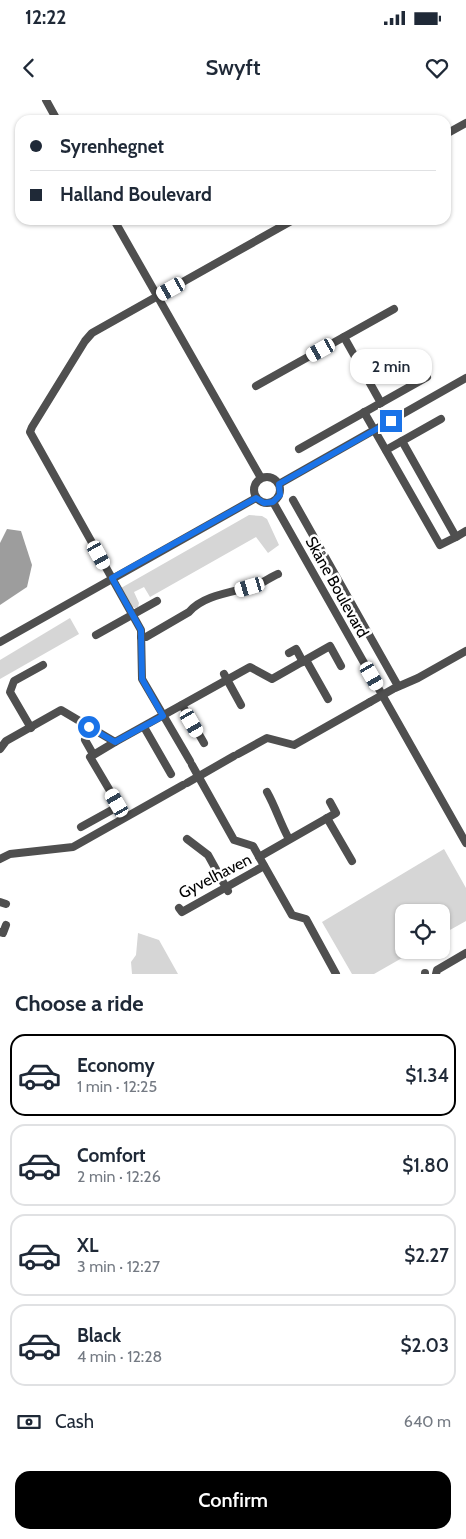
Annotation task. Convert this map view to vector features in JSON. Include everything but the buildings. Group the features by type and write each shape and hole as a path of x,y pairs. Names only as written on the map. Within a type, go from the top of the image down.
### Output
{"street":[{"path":"46,100 54,115"},
{"path":"451,131 466,123"},
{"path":"117,225 261,478"},
{"path":"284,225 88,337 30,432 141,630 142,679 234,840 253,846 292,916 306,919 336,974"},
{"path":"256,386 394,309"},
{"path":"344,337 381,403"},
{"path":"299,449 427,377"},
{"path":"279,484 466,378"},
{"path":"364,412 440,545 466,531"},
{"path":"386,450 441,419"},
{"path":"402,441 456,536"},
{"path":"269,476 279,484 280,495 273,502 264,503 256,498 254,487 261,478 269,476"},
{"path":"0,642 256,498"},
{"path":"293,500 396,688"},
{"name":"Skåne Boulevard","path":"273,502 463,831 466,843"},
{"path":"141,637 146,637 189,612 194,606 204,600 260,584 278,574"},
{"path":"96,635 157,601"},
{"path":"81,827 119,806 90,756 93,754 182,705 225,677 242,674 250,667 272,679 330,646 341,666"},
{"path":"289,653 296,649 328,699"},
{"path":"0,859 10,854 73,847 266,738 294,745 466,651"},
{"path":"31,728 10,692 14,682 43,665"},
{"path":"225,677 241,705"},
{"path":"182,705 204,743"},
{"path":"0,749 6,741 61,710 115,742"},
{"path":"144,727 171,774"},
{"path":"86,740 93,754"},
{"path":"267,792 279,813 278,819 289,840"},
{"path":"259,857 336,813 330,802"},
{"path":"328,818 352,861"},
{"path":"187,839 208,855 227,889"},
{"name":"Gyvelhaven","path":"179,908 182,912 227,889 264,866"},
{"path":"0,932 3,933 6,925"},
{"path":"436,974 437,970 466,953"}],"shaded area":[{"path":"249,515 262,516 267,519 279,545 268,553 256,537 150,597 144,587 134,592 139,603 138,607 132,607 121,588"},
{"path":"7,529 21,531 32,565 27,587 0,605 0,543"},
{"path":"70,618 79,634 0,679 0,660"},
{"path":"444,849 466,888 466,921 450,930 450,904 395,904 395,959 400,959 374,974 352,974 322,922"},
{"path":"138,933 159,940 178,974 132,974 131,962 136,955"}],"route":[{"path":"89,727 115,742 163,716 142,679 141,630 112,578 256,498 264,503 273,502 280,495 281,489 279,484 391,421"}]}
